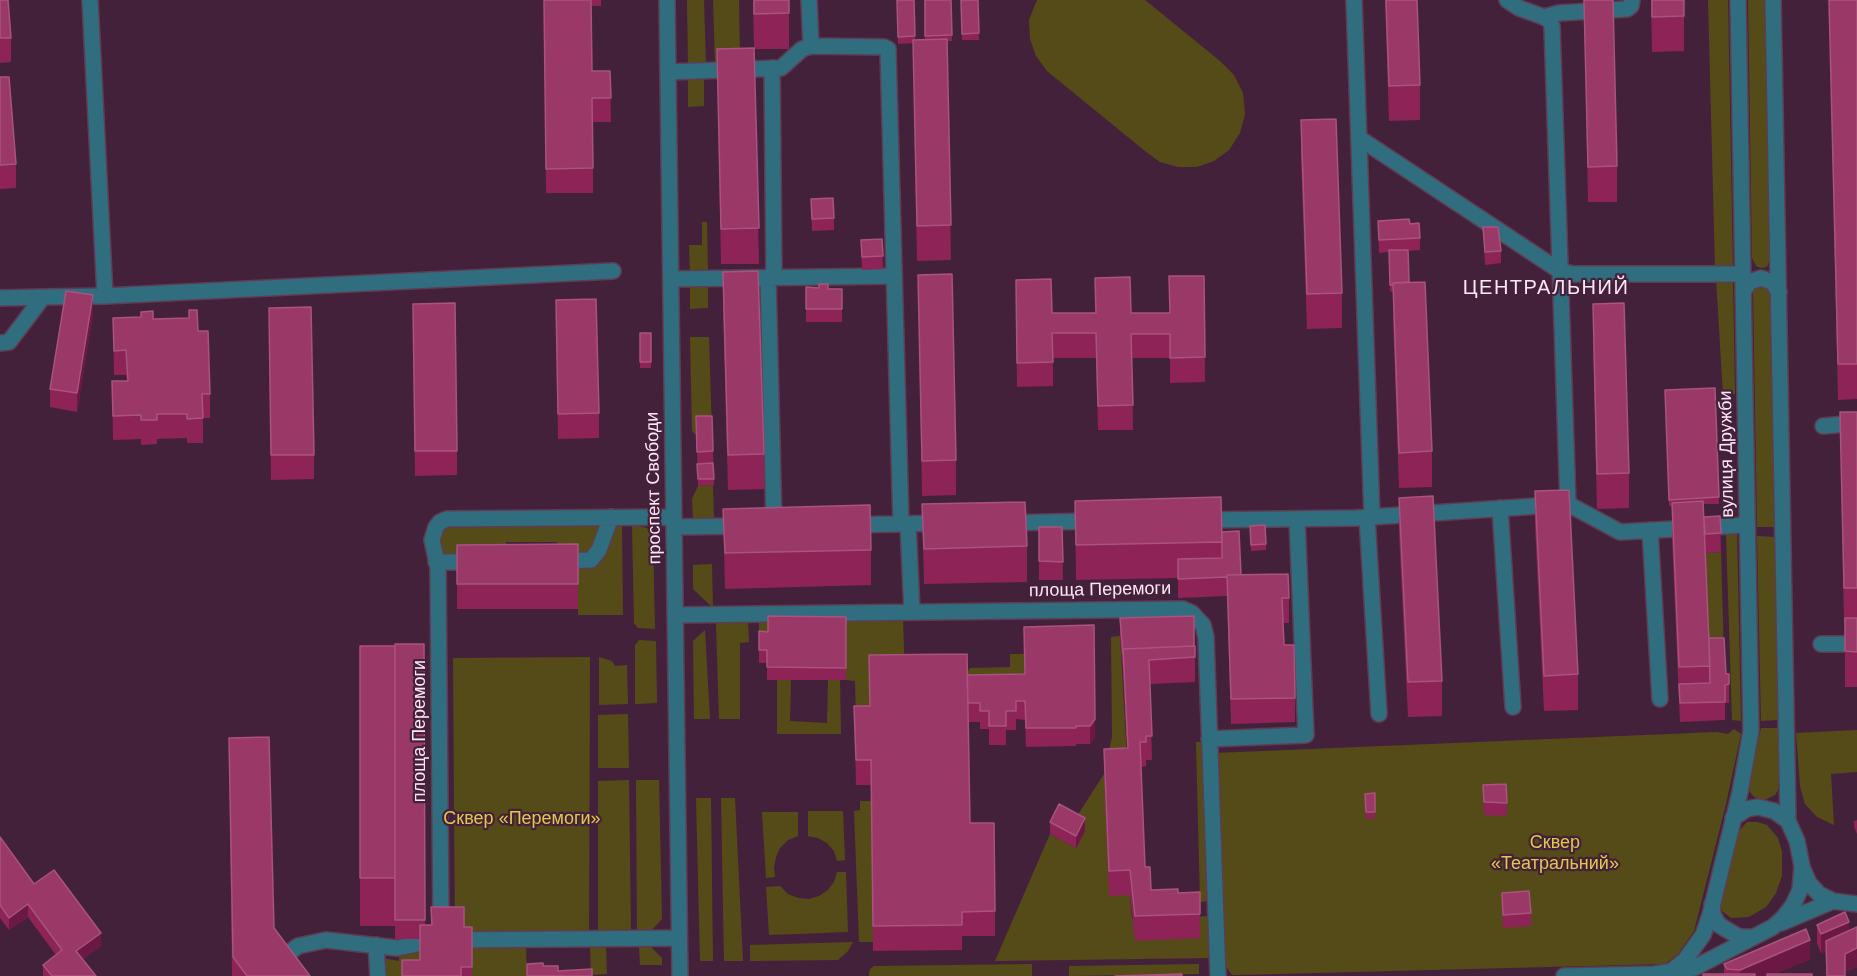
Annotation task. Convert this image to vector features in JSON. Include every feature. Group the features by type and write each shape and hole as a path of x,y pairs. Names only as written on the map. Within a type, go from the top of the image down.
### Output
{"street":[{"path":"90,0 105,296"},
{"name":"проспект Свободи","path":"667,0 680,976"},
{"path":"809,0 811,46"},
{"path":"1354,0 1369,517 1379,714"},
{"path":"1508,0 1519,8 1544,16 1552,26 1568,504"},
{"path":"1544,16 1628,9 1632,0"},
{"name":"вулиця Дружби","path":"1669,973 1685,960 1703,935 1733,818 1751,731 1738,0"},
{"path":"1773,0 1788,821 1797,841 1802,866 1809,883 1819,894 1833,901 1857,903"},
{"path":"668,72 781,68 802,49 811,46 884,47 888,49 904,524 912,612"},
{"path":"771,277 772,68"},
{"path":"1359,138 1560,271 1573,274 1749,267 1766,272 1778,261"},
{"path":"0,298 105,296 613,271"},
{"path":"671,279 894,276"},
{"name":"площа Перемоги","path":"441,940 439,591 433,533 440,522 447,519 611,517 768,525 771,277"},
{"path":"1743,291 1750,282 1761,278 1772,282 1779,292"},
{"path":"0,356 5,343 43,297"},
{"path":"1823,426 1857,423"},
{"path":"1191,520 1369,517 1568,504 1620,532 1748,525"},
{"path":"1500,508 1513,706"},
{"path":"539,561 591,560 598,550 611,517"},
{"path":"1209,739 1306,735 1297,519"},
{"path":"990,523 1108,521"},
{"path":"832,525 955,523"},
{"path":"1650,530 1660,699"},
{"path":"436,562 493,561"},
{"name":"площа Перемоги","path":"675,615 1183,609 1192,613 1203,625 1206,637 1218,976"},
{"path":"1821,644 1857,644"},
{"path":"1733,818 1747,809 1758,807 1774,810 1788,821"},
{"path":"1773,927 1788,911 1800,890 1802,866"},
{"path":"1564,976 1694,972 1750,938 1833,901"},
{"path":"1712,904 1713,915 1719,925 1739,937 1750,938"},
{"path":"274,963 298,946 326,940 397,948 441,940 679,938"},
{"path":"376,945 378,976"}],"green space":[{"path":"687,0 704,0 706,66 688,66"},
{"path":"713,0 739,0 740,64 715,65"},
{"path":"1037,0 1145,0 1234,75 1243,93 1245,114 1240,133 1229,150 1214,161 1197,167 1178,167 1160,162 1145,151 1047,71 1036,56 1030,39 1029,20"},
{"path":"1708,0 1728,0 1733,269 1715,269"},
{"path":"1748,0 1766,0 1770,259 1767,267 1761,268 1756,266 1752,258"},
{"path":"704,75 704,106 688,107 688,76"},
{"path":"702,222 707,222 708,273 690,273 689,245 702,245"},
{"path":"1716,279 1733,279 1735,394 1723,394"},
{"path":"1761,282 1771,291 1775,527 1757,527 1753,288"},
{"path":"690,284 708,284 708,308 690,309"},
{"path":"690,337 709,337 712,435 696,435 692,431"},
{"path":"713,485 714,519 693,519 692,499 698,486"},
{"path":"604,524 590,554 557,557 557,542 506,542 506,557 451,557 442,554 438,539 441,530 449,525"},
{"path":"614,524 622,524 623,615 578,615 578,566"},
{"path":"632,524 647,528 653,535 655,629 638,628 634,623"},
{"path":"1737,533 1741,721 1732,720 1726,534"},
{"path":"1757,536 1775,537 1778,720 1761,721"},
{"path":"1721,552 1724,657 1709,657 1704,553"},
{"path":"712,564 713,608 693,589 693,565"},
{"path":"903,620 905,679 870,718 856,718 855,681 846,680 846,630 759,644 759,622"},
{"path":"748,622 749,642 740,643 740,719 719,719 716,623"},
{"path":"705,630 710,719 694,719 693,641"},
{"path":"1120,636 1128,773 1109,895 1130,895 1132,919 1210,916 1211,958 995,961 1050,834 1076,848 1085,831 1072,824 1104,774 1112,737 1111,637"},
{"path":"639,640 656,641 657,703 635,704 635,645"},
{"path":"1010,654 1024,654 1025,693 967,694 967,672 970,668 1010,667"},
{"name":"Сквер «Перемоги»","path":"590,657 589,932 455,933 453,658"},
{"path":"599,657 612,661 615,666 627,665 628,704 599,705"},
{"path":"777,680 791,680 790,721 827,723 828,680 840,680 841,734 777,734"},
{"path":"628,714 629,768 598,768 598,715"},
{"path":"1761,728 1779,728 1778,790 1775,795 1765,800 1754,797 1747,788"},
{"name":"Сквер «Театральний»","path":"1734,729 1741,734 1694,931 1678,954 1665,964 1232,975 1222,961 1216,753 1717,732 1728,734"},
{"path":"1857,730 1857,772 1831,774 1834,825 1817,817 1805,804 1800,786 1796,733"},
{"path":"1196,742 1204,742 1209,901 1200,902"},
{"path":"629,780 631,932 598,932 598,781"},
{"path":"636,780 659,780 662,919 650,932 637,932"},
{"path":"696,798 711,798 713,961 700,961"},
{"path":"721,798 735,798 743,961 724,961"},
{"path":"860,801 871,801 874,942 859,942 854,811 860,810"},
{"path":"808,811 843,811 845,860 837,861 834,851 827,843 808,836"},
{"path":"762,812 798,812 798,836 788,840 780,848 774,867 775,877 766,878"},
{"path":"1747,822 1767,825 1778,838 1782,852 1782,876 1776,893 1766,907 1749,917 1731,918 1722,911 1720,904 1738,832"},
{"path":"837,872 846,872 848,932 769,935 766,887 780,886 788,894 809,899 828,890"},
{"path":"853,942 848,951 838,960 750,961 750,945"},
{"path":"639,946 650,946 662,958 662,965 640,965"},
{"path":"426,947 526,948 527,976 383,976 382,958 399,961 399,954 426,952"},
{"path":"590,947 606,947 607,974 591,975"},
{"path":"1032,964 1032,976 869,976 870,969 874,966"},
{"path":"1199,964 1199,974 1069,976 1069,966"}],"building":[{"path":"0,0 8,0 11,38 0,38"},
{"path":"544,0 591,0 592,71 610,71 611,98 592,98 593,168 546,169"},
{"path":"754,0 789,0 789,13 754,14"},
{"path":"897,0 914,0 915,36 898,37"},
{"path":"925,0 951,0 952,35 925,36"},
{"path":"961,0 978,0 979,33 962,34"},
{"path":"1386,0 1417,0 1420,85 1389,86"},
{"path":"1584,0 1613,0 1617,166 1588,167"},
{"path":"1652,0 1684,0 1684,16 1652,17"},
{"path":"1829,0 1857,0 1857,364 1838,364"},
{"path":"947,39 951,225 917,226 913,40"},
{"path":"754,48 759,228 721,229 717,49"},
{"path":"0,77 9,77 16,164 0,165"},
{"path":"1336,119 1342,293 1307,294 1301,120"},
{"path":"833,198 834,218 812,219 811,199"},
{"path":"1409,219 1410,224 1419,223 1420,238 1379,240 1378,221"},
{"path":"1483,227 1498,227 1501,251 1485,252"},
{"path":"882,239 883,256 862,257 861,240"},
{"path":"1389,250 1408,250 1409,282 1390,285"},
{"path":"758,271 764,454 728,455 723,272"},
{"path":"952,274 956,460 922,461 918,275"},
{"path":"1169,276 1204,276 1205,357 1170,358 1170,334 1131,334 1133,405 1098,406 1096,333 1052,333 1053,362 1017,363 1016,280 1051,279 1052,313 1096,313 1095,278 1130,277 1131,313 1170,313"},
{"path":"1425,282 1432,451 1399,453 1393,283"},
{"path":"819,284 828,284 828,289 842,289 842,309 806,309 806,287 819,288"},
{"path":"66,291 93,295 77,393 50,389"},
{"path":"596,299 599,413 558,414 556,300"},
{"path":"455,303 457,451 415,451 413,304"},
{"path":"1624,303 1629,473 1597,474 1593,304"},
{"path":"311,307 314,455 271,455 269,308"},
{"path":"189,310 197,310 198,331 208,331 210,394 202,394 203,418 187,419 187,414 157,414 157,420 141,420 141,415 113,416 112,381 128,381 126,350 114,351 113,318 141,317 141,312 153,311 153,319 189,318"},
{"path":"640,333 651,333 651,362 640,362"},
{"path":"1715,388 1719,497 1669,500 1665,390"},
{"path":"1840,412 1857,412 1857,588 1844,588"},
{"path":"696,416 712,416 713,451 697,452"},
{"path":"713,463 714,479 698,479 697,464"},
{"path":"1569,490 1578,674 1544,676 1535,491"},
{"path":"1433,496 1442,681 1408,682 1399,498"},
{"path":"1221,497 1222,542 1076,545 1075,501"},
{"path":"1703,501 1710,666 1679,667 1672,503"},
{"path":"1025,502 1027,546 924,549 922,504"},
{"path":"870,505 871,550 725,553 723,509"},
{"path":"1720,516 1721,533 1705,534 1704,517"},
{"path":"1265,525 1266,544 1251,545 1250,526"},
{"path":"1039,527 1062,527 1063,562 1039,561"},
{"path":"1239,531 1241,575 1178,579 1178,559 1222,558 1222,532"},
{"path":"578,544 578,584 457,584 457,545"},
{"path":"1288,574 1289,598 1282,598 1284,645 1294,645 1295,698 1231,699 1227,575"},
{"path":"768,616 846,617 846,668 767,667 767,650 759,650 759,631 768,632"},
{"path":"1194,616 1194,646 1123,649 1123,654 1120,618"},
{"path":"1845,618 1857,618 1857,652 1845,651"},
{"path":"1094,625 1095,719 1090,726 1026,728 1025,701 1016,701 1016,711 1006,711 1006,726 989,726 989,711 980,711 980,703 968,703 967,675 1025,674 1024,627"},
{"path":"1709,638 1724,638 1726,674 1729,674 1729,684 1725,685 1725,702 1680,703 1679,684 1710,683"},
{"path":"395,644 424,644 425,920 395,920"},
{"path":"360,646 395,646 395,878 360,878"},
{"path":"1195,646 1195,657 1149,660 1152,736 1146,736 1146,742 1140,742 1145,867 1150,867 1151,890 1178,889 1178,893 1200,892 1200,914 1135,916 1130,870 1109,871 1104,749 1128,748 1123,649"},
{"path":"967,654 970,823 994,823 995,911 962,912 962,925 873,926 871,760 856,760 854,706 870,706 869,655"},
{"path":"269,737 274,928 310,976 247,976 233,957 229,738"},
{"path":"1506,784 1507,803 1484,802 1483,785"},
{"path":"1375,793 1375,812 1366,812 1365,794"},
{"path":"1059,804 1085,818 1076,836 1050,822"},
{"path":"0,837 34,884 54,870 101,933 76,951 96,976 52,976 43,965 62,950 28,904 9,918 0,905"},
{"path":"1529,891 1531,913 1503,915 1502,893"},
{"path":"431,907 464,907 464,927 472,927 472,967 461,967 461,976 402,976 402,960 420,960 420,925 432,925"},
{"path":"1845,912 1849,922 1821,934 1817,925"},
{"path":"1857,927 1857,948 1845,954 1845,976 1827,976 1826,941"},
{"path":"1806,929 1810,940 1740,970 1727,969 1724,964"},
{"path":"543,963 543,966 558,966 558,971 592,969 592,976 527,976 527,964"},
{"path":"1182,974 1182,976 1115,976"},
{"path":"1703,974 1755,974 1755,976 1703,976"},
{"path":"1767,974 1812,974 1812,976 1767,976"}],"district":[{"name":"ЦЕНТРАЛЬНИЙ","path":"1546,288"}]}
